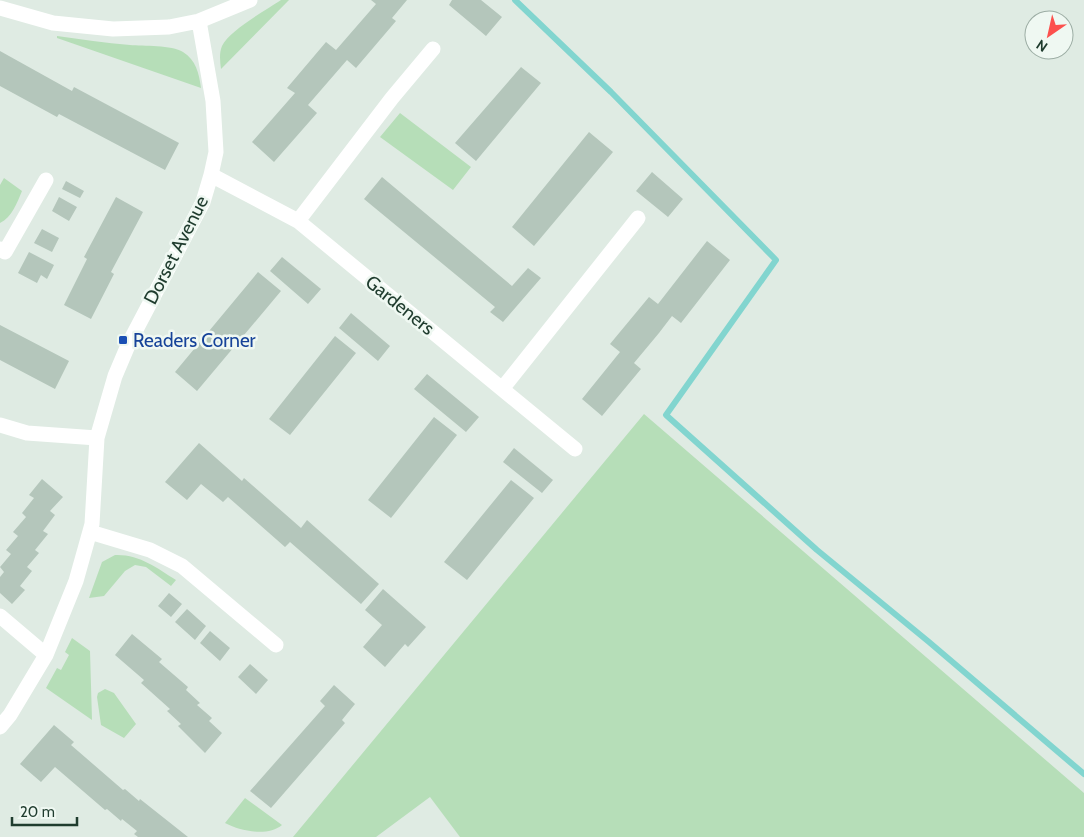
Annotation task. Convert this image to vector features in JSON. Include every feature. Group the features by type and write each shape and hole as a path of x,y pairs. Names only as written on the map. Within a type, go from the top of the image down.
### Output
{"street":[{"path":"0,8 52,23 113,29 169,26 199,21 250,0"},
{"name":"Dorset Avenue","path":"0,727 10,715 46,655 76,581 90,532 97,438 115,376 129,343 203,202 211,175 216,152 213,101 199,21"},
{"path":"298,221 392,98 433,49"},
{"name":"Gardeners","path":"211,175 298,221 575,449"},
{"path":"0,249 5,252 46,180"},
{"path":"502,389 638,218"},
{"path":"0,424 27,433 97,438"},
{"path":"90,532 150,550 182,566 276,645"},
{"path":"0,616 46,655"}],"green space":[{"path":"281,0 289,0 221,69 220,51 226,40 248,21"},
{"path":"57,36 178,50 187,55 194,63 201,88 57,38"},
{"path":"400,113 471,167 453,190 380,137"},
{"path":"4,178 22,191 11,213 0,223 0,185"},
{"path":"644,414 1084,793 1084,837 460,837 430,797 376,837 293,837"},
{"path":"115,555 140,559 176,580 171,586 146,567 135,565 125,571 104,596 89,598 102,562"},
{"path":"72,638 90,651 92,720 46,688 57,668 61,670 69,655 65,652"},
{"path":"105,689 114,693 136,724 124,738 101,725 97,697 98,693"},
{"path":"245,798 282,825 276,829 262,832 246,830 225,823"}],"building":[{"path":"371,0 407,0 392,18 396,21 356,68 347,60 308,105 317,113 274,162 252,142 295,93 287,88 326,42 336,50 376,4"},
{"path":"452,0 481,0 502,17 486,36 449,5"},
{"path":"0,51 72,91 74,87 179,143 165,170 59,114 57,117 0,86"},
{"path":"521,67 541,83 476,161 455,143"},
{"path":"589,132 613,152 534,246 512,227"},
{"path":"652,172 683,199 668,217 636,191"},
{"path":"382,177 512,286 528,268 541,278 503,322 490,312 495,307 364,199"},
{"path":"66,181 84,191 80,198 62,189"},
{"path":"59,197 77,207 69,221 52,211"},
{"path":"116,197 143,212 111,272 114,274 91,319 64,305 87,259 84,257"},
{"path":"42,229 59,238 52,252 34,243"},
{"path":"707,241 730,260 681,323 672,316 634,363 641,369 602,416 582,399 620,352 610,344 649,297 658,304"},
{"path":"29,252 54,265 47,279 41,275 37,283 18,273"},
{"path":"282,257 321,289 308,304 270,271"},
{"path":"258,272 281,291 197,391 175,372"},
{"path":"351,313 390,346 378,361 339,328"},
{"path":"0,325 69,361 55,389 0,360"},
{"path":"335,336 356,353 290,435 269,419"},
{"path":"427,374 479,417 466,432 414,389"},
{"path":"434,417 457,435 391,518 368,500"},
{"path":"199,443 242,481 244,478 301,528 307,520 379,584 361,604 290,542 285,547 228,497 223,502 201,484 187,500 165,482"},
{"path":"514,448 553,480 542,493 503,462"},
{"path":"42,479 63,497 50,511 55,515 43,531 48,534 35,550 39,553 27,567 32,571 20,586 25,590 12,604 0,593 0,577 4,572 0,567 11,554 6,550 18,536 13,532 26,517 22,513 34,498 29,495"},
{"path":"511,480 534,498 467,580 444,562"},
{"path":"383,589 426,627 408,647 405,644 385,667 363,647 382,625 365,610"},
{"path":"169,593 182,604 171,617 158,606"},
{"path":"187,609 206,626 195,640 175,622"},
{"path":"210,631 230,648 220,661 200,643"},
{"path":"132,634 162,659 159,662 188,687 186,690 200,703 197,705 212,718 209,721 222,733 205,753 178,726 181,724 167,711 170,709 141,683 144,680 115,655"},
{"path":"250,664 268,680 256,694 238,677"},
{"path":"334,685 355,704 342,720 345,723 271,808 250,791 325,706 320,701"},
{"path":"54,725 74,742 71,745 123,790 125,789 139,801 140,799 188,837 138,837 134,834 137,831 107,809 105,810 55,767 41,782 20,764"}],"waterway":[{"path":"515,0 611,92 776,260 666,415 817,550 929,642 1084,774"}],"place":[{"name":"Readers Corner","path":"123,340"}]}
